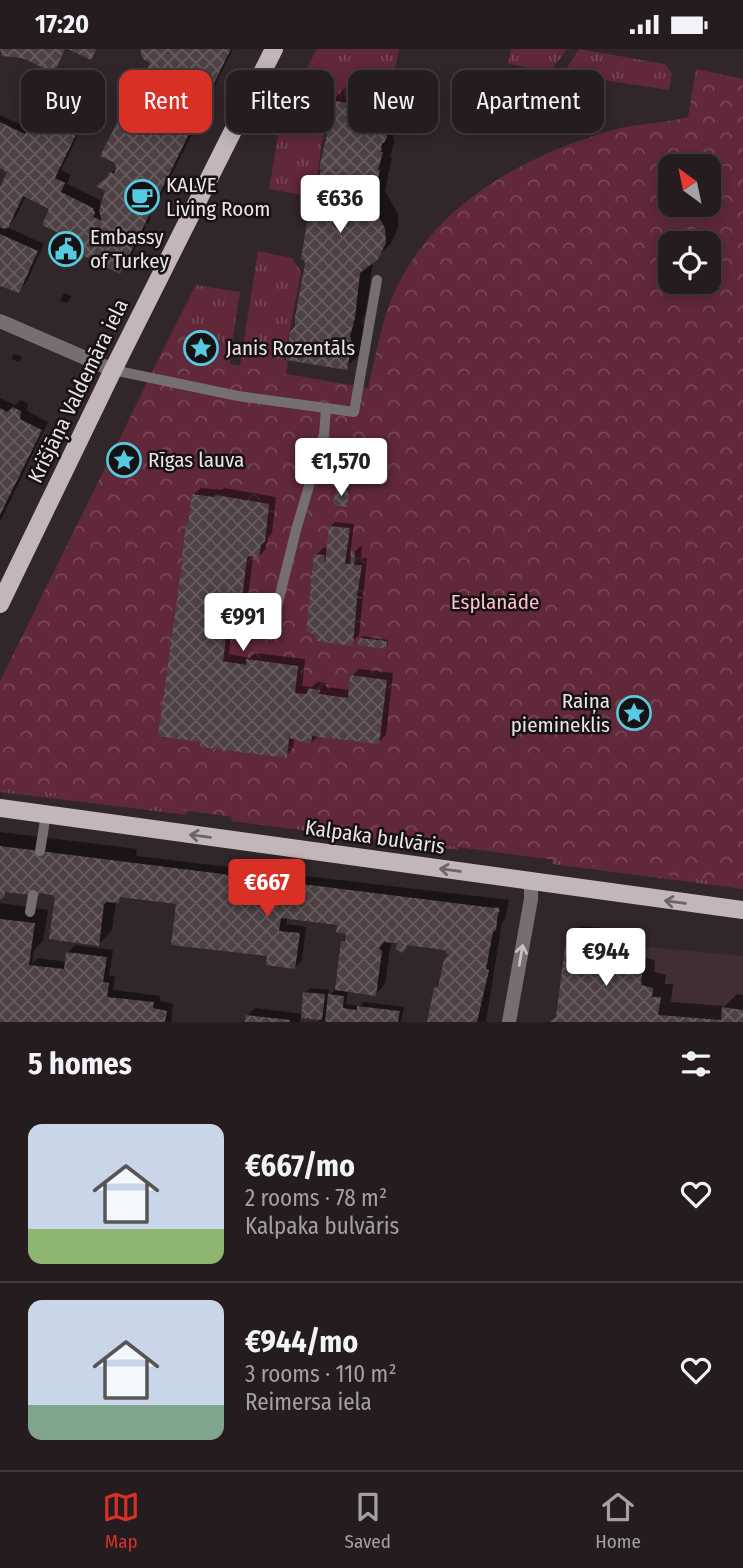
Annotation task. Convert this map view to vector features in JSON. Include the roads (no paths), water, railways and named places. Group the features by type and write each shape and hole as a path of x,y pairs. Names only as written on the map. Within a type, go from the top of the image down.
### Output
{"main road":[{"name":"Krišjāņa Valdemāra iela","path":"0,604 113,370 274,49"},
{"name":"Kalpaka bulvāris","path":"0,808 743,911"}],"street":[{"path":"0,321 113,370"},
{"path":"509,1022 531,899 531,882"}],"lane":[{"path":"113,370 237,396 354,412 377,280"},
{"path":"271,635 296,530 324,435 326,408"},
{"path":"40,851 46,814"},
{"path":"30,912 33,895"}],"place":[{"name":"KALVE Living Room","path":"142,197"},
{"name":"Embassy of Turkey","path":"66,249"},
{"name":"Janis Rozentāls","path":"201,348"},
{"name":"Rīgas lauva","path":"124,460"},
{"name":"Raiņa piemineklis","path":"634,713"}],"park label":[{"name":"Esplanāde","path":"495,602"}]}
